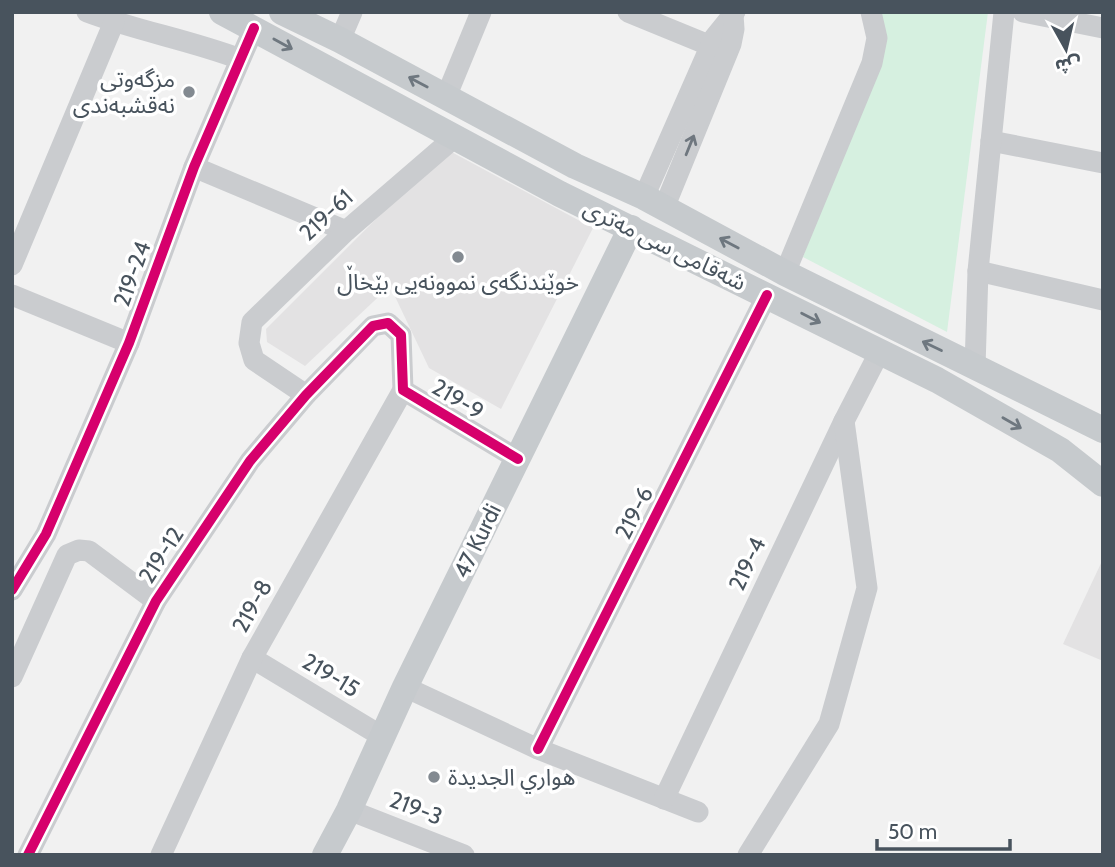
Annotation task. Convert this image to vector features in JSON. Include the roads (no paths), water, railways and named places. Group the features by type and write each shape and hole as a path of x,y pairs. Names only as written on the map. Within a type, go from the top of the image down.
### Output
{"main road":[{"name":"شەقامی سی مەتری","path":"222,12 560,194 937,380 1060,450 1103,484"},
{"name":"شەقامی سی مەتری","path":"282,12 785,273 1103,430"},
{"path":"489,156 504,153 509,147 509,132 504,126"},
{"path":"560,194 554,181 556,174 568,166 575,166"},
{"name":"47 Kurdi","path":"325,855 631,228"}],"street":[{"path":"87,12 240,59"},
{"path":"340,40 352,12"},
{"path":"446,97 481,12"},
{"path":"628,12 710,46"},
{"path":"975,367 978,271 1004,12"},
{"path":"1023,12 1103,28"},
{"path":"785,273 873,63 877,38 872,13"},
{"path":"654,203 710,46 719,29 734,14"},
{"path":"654,203 731,44 734,14"},
{"path":"12,265 114,22"},
{"name":"219-24","path":"12,590 47,534 129,343 194,167 254,28"},
{"name":"219-61","path":"306,395 254,360 249,343 252,322 346,231 455,137"},
{"path":"991,141 1103,163"},
{"path":"194,167 346,231"},
{"path":"978,271 1103,300"},
{"path":"12,295 129,343"},
{"name":"219-6","path":"538,749 767,295"},
{"name":"219-9","path":"388,323 401,335 403,390 518,459"},
{"name":"219-12","path":"28,855 156,601 250,461 306,395 373,326 388,323"},
{"name":"219-4","path":"664,799 879,353"},
{"name":"219-8","path":"160,855 253,658 403,390"},
{"path":"748,855 829,724 867,588 844,421"},
{"path":"12,677 67,555 79,550 89,551 156,601"},
{"name":"219-15","path":"253,658 383,737"},
{"path":"405,687 538,749 698,812"},
{"name":"219-3","path":"349,810 464,855"}],"place":[{"name":"مزگەوتی نەقشبەندی","path":"189,92"},
{"name":"خوێندنگەی نموونەیی بێخاڵ","path":"458,257"},
{"name":"هواري الجديدة","path":"434,777"}]}
